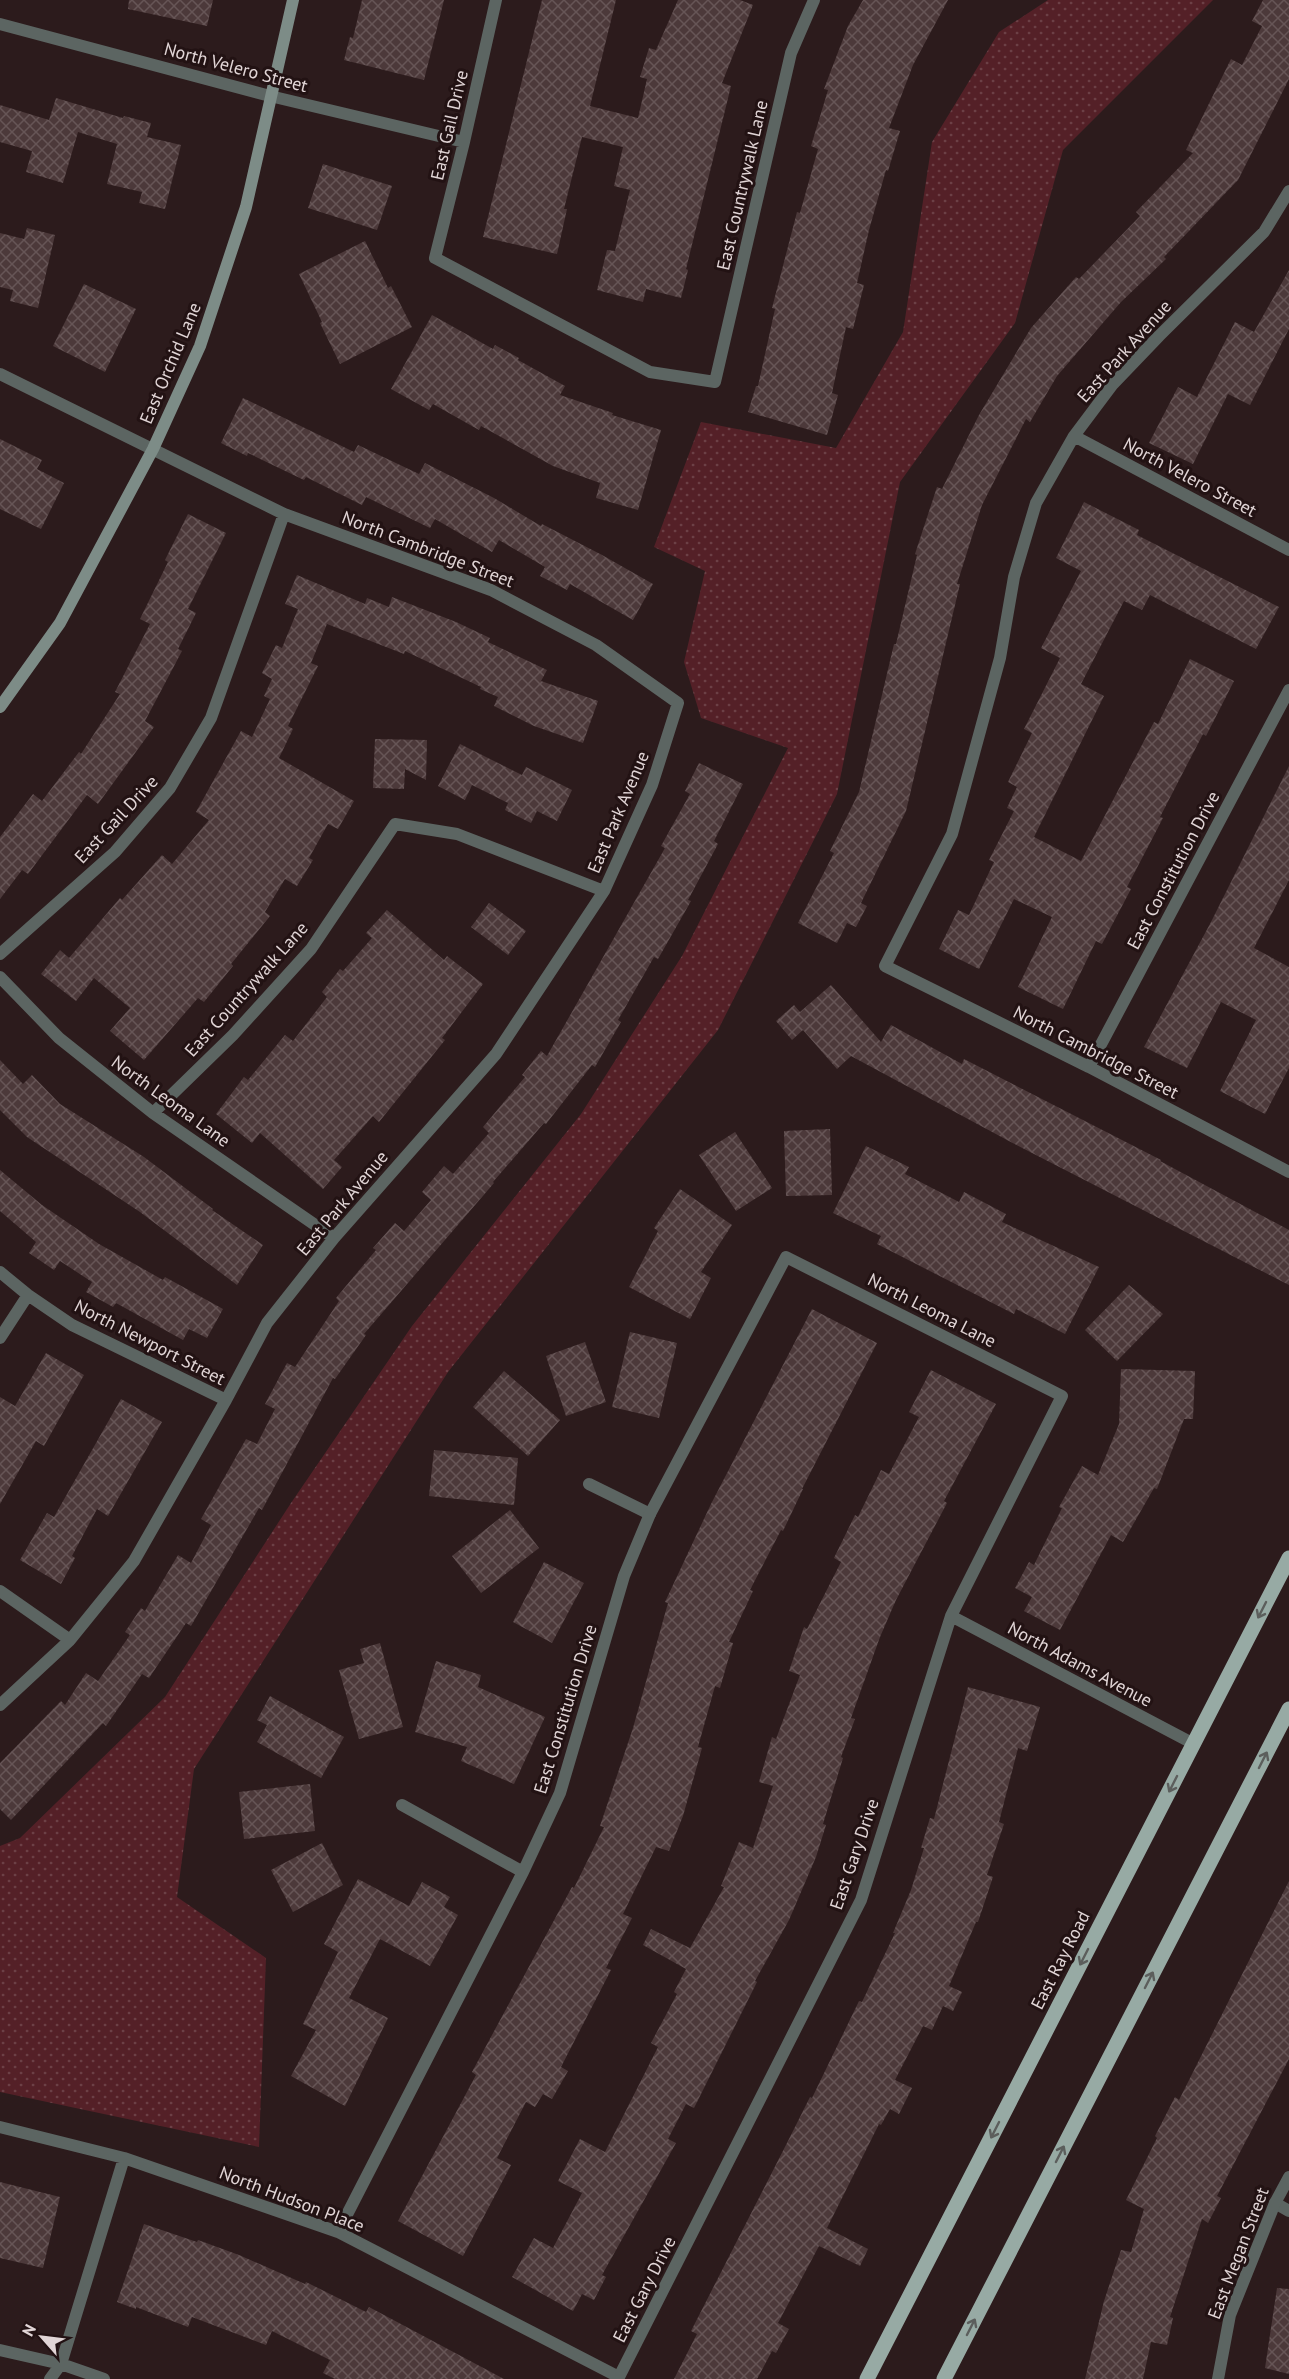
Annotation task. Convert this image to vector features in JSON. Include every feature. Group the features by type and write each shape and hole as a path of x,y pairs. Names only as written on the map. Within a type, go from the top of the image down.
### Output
{"main road":[{"name":"East Ray Road","path":"867,2379 1289,1558"},
{"path":"944,2379 1289,1709"}],"street":[{"name":"East Orchid Lane","path":"0,707 60,623 153,449 200,346 246,207 293,0"},
{"name":"East Gail Drive","path":"435,258 496,0"},
{"name":"East Countrywalk Lane","path":"435,258 650,372 715,382 791,53 814,0"},
{"name":"North Velero Street","path":"0,24 270,96 464,142"},
{"name":"East Park Avenue","path":"885,966 952,834 1000,658 1014,576 1036,503 1074,436 1113,384 1264,232 1289,191"},
{"name":"North Cambridge Street","path":"0,374 284,514 491,590 596,645 678,703"},
{"name":"North Velero Street","path":"1074,436 1289,550"},
{"name":"East Gail Drive","path":"0,954 115,852 170,788 211,718 284,514"},
{"name":"East Constitution Drive","path":"1089,1067 1289,690"},
{"name":"East Park Avenue","path":"0,1705 70,1640 134,1561 267,1323 334,1238 496,1054 604,891 652,785 678,703"},
{"name":"East Countrywalk Lane","path":"153,1113 233,1035 311,949 395,824 457,834 604,891"},
{"name":"North Cambridge Street","path":"885,966 1288,1169"},
{"name":"North Leoma Lane","path":"0,977 59,1038 153,1113 334,1238"},
{"name":"East Constitution Drive","path":"338,2232 523,1872 560,1793 624,1576 650,1514 786,1257"},
{"name":"North Leoma Lane","path":"786,1257 1062,1396"},
{"name":"North Newport Street","path":"0,1272 28,1295 72,1325 226,1400"},
{"path":"0,1338 28,1295"},
{"name":"East Gary Drive","path":"620,2377 861,1900 951,1616 1062,1396"},
{"path":"589,1484 650,1514"},
{"path":"0,1591 70,1640"},
{"name":"North Adams Avenue","path":"951,1616 1194,1744"},
{"path":"402,1805 523,1872"},
{"name":"North Hudson Place","path":"0,2127 124,2158 338,2232 620,2377"},
{"path":"50,2379 61,2364 124,2158"},
{"name":"East Megan Street","path":"1218,2379 1230,2315 1275,2203 1289,2176"},
{"path":"1275,2203 1289,2211"},
{"path":"0,2350 61,2364 104,2379"},
{"path":"61,2364 62,2379"}],"shaded area":[{"path":"1048,0 1213,0 1063,150 1015,323 900,482 837,794 718,1030 448,1372 194,1769 177,1897 266,1958 259,2147 0,2092 0,1846 20,1838 165,1697 291,1503 412,1326 581,1114 682,956 788,748 701,718 684,662 705,571 654,547 701,422 836,448 903,332 932,142 999,32"}],"building":[{"path":"129,0 213,0 207,26 128,9"},
{"path":"362,0 444,0 424,80 344,60 350,37 353,38"},
{"path":"542,0 616,0 590,106 638,118 647,79 640,77 649,48 656,50 678,0 740,0 753,5 722,83 731,86 681,298 646,289 643,302 597,290 607,250 615,251 630,190 614,186 623,147 582,137 564,209 567,209 557,254 483,237"},
{"path":"863,0 948,0 913,65 889,128 900,131 869,230 857,283 864,285 853,329 846,327 832,393 838,395 827,435 748,412 756,386 758,386 775,309 772,308 797,212 800,213 818,149 811,146 828,90 824,89 848,26"},
{"path":"1263,0 1289,0 1289,79 1238,180 1164,257 1166,259 1121,302 1057,376 1030,422 1026,419 982,505 957,584 960,584 906,811 861,903 867,906 856,927 847,923 837,943 798,923 834,853 830,851 859,792 917,555 915,554 937,487 942,489 979,415 1031,328 1076,277 1079,279 1140,216 1136,212 1193,153 1186,150 1231,59 1242,65 1262,26 1252,21"},
{"path":"56,98 123,118 124,116 151,123 147,137 181,145 165,209 139,203 142,192 107,184 117,144 78,132 63,183 26,172 32,151 0,142 0,105 49,120"},
{"path":"323,164 392,186 377,230 308,208"},
{"path":"27,228 55,235 38,308 10,301 13,290 0,287 0,233 24,239"},
{"path":"365,241 388,288 391,286 412,327 340,364 299,274"},
{"path":"1289,270 1289,329 1250,405 1228,394 1193,464 1149,443 1178,387 1197,397 1235,322 1254,332"},
{"path":"84,284 136,309 105,372 53,346"},
{"path":"432,315 493,349 495,345 565,386 560,395 613,413 612,415 661,430 638,510 596,498 600,483 553,466 481,426 479,430 433,404 429,410 391,389"},
{"path":"243,398 354,452 358,445 419,474 425,463 653,584 633,620 570,584 567,590 540,576 545,567 499,540 492,552 435,519 430,528 366,497 362,505 306,477 304,480 248,453 247,456 221,443"},
{"path":"0,439 42,460 37,469 64,483 41,529 0,509"},
{"path":"1084,502 1139,530 1137,535 1279,607 1256,649 1150,595 1142,610 1124,601 1081,684 1104,696 1034,837 1081,861 1154,722 1158,724 1190,659 1234,681 1206,736 1203,734 1160,817 1163,818 1127,887 1131,889 1102,944 1096,941 1063,1009 1018,987 1052,917 1014,899 979,969 939,949 958,910 969,915 994,862 989,860 1014,811 1007,808 1017,787 1008,782 1032,733 1024,729 1060,658 1041,648 1081,571 1056,558"},
{"path":"188,514 226,533 188,609 196,613 178,649 182,651 145,721 154,727 98,804 87,795 28,874 22,870 0,899 0,837 33,794 42,801 79,752 81,754 120,694 115,692 150,624 140,619"},
{"path":"297,575 365,604 367,598 389,607 392,597 456,622 490,638 488,642 547,670 541,681 598,701 583,743 534,726 494,706 498,697 405,651 404,654 327,624 311,663 318,666 288,726 293,729 279,758 354,801 338,829 328,824 309,858 313,860 297,886 285,879 265,912 270,916 204,1002 198,998 144,1060 110,1031 130,1008 94,978 76,1001 41,974 60,950 69,958 120,898 122,900 162,855 172,864 209,820 196,812 241,731 252,737 270,699 264,696 272,679 262,673 276,645 282,648 298,609 285,604"},
{"path":"375,739 427,740 426,780 405,769 404,789 373,788"},
{"path":"460,744 522,775 526,767 572,790 557,821 537,811 531,823 505,810 508,803 472,785 465,800 438,786"},
{"path":"699,763 743,784 714,841 718,844 688,900 691,901 658,959 654,957 618,1020 621,1022 595,1067 592,1065 546,1124 544,1123 364,1334 366,1335 335,1379 333,1378 262,1510 259,1508 191,1626 186,1623 149,1678 142,1674 106,1726 103,1723 11,1820 0,1809 0,1763 61,1701 65,1705 86,1673 98,1681 130,1635 125,1632 141,1608 145,1611 178,1555 191,1563 211,1525 201,1519 246,1439 257,1444 275,1409 265,1404 287,1363 295,1367 339,1301 336,1298 376,1250 373,1248 395,1223 404,1231 431,1200 422,1192 444,1166 453,1174 489,1133 483,1127 525,1077 522,1075 541,1051 547,1056 665,848 661,846 690,794 685,791"},
{"path":"1289,766 1289,880 1254,948 1289,967 1289,1068 1265,1114 1220,1091 1256,1020 1221,1002 1187,1068 1144,1047 1211,922"},
{"path":"489,903 526,931 508,955 471,927"},
{"path":"387,910 444,960 447,956 483,984 442,1038 445,1040 379,1122 373,1116 334,1160 342,1167 323,1189 260,1133 252,1143 216,1114 244,1077 248,1080 285,1035 293,1041 327,997 322,992 340,969 343,971 372,938 366,933"},
{"path":"831,985 881,1042 891,1025 962,1064 964,1059 1161,1160 1289,1230 1289,1285 1007,1140 851,1056 837,1069 803,1030 792,1040 776,1021 794,1005 800,1012"},
{"path":"0,1060 23,1084 32,1075 60,1104 144,1157 212,1210 263,1245 237,1285 140,1212 27,1137 0,1110"},
{"path":"830,1129 832,1195 786,1196 784,1131"},
{"path":"735,1132 772,1188 736,1211 699,1155"},
{"path":"866,1146 909,1167 905,1174 959,1202 964,1192 1006,1214 1002,1222 1099,1267 1065,1334 1016,1309 1014,1314 877,1244 881,1236 833,1213"},
{"path":"0,1170 42,1205 99,1244 163,1280 165,1277 223,1309 207,1338 189,1329 183,1340 116,1303 113,1307 86,1292 92,1282 60,1261 54,1270 29,1253 36,1242 0,1211"},
{"path":"680,1189 732,1225 701,1272 711,1278 690,1319 629,1287 658,1231 654,1228"},
{"path":"1129,1285 1163,1314 1117,1361 1085,1330"},
{"path":"812,1309 877,1343 783,1531 781,1530 750,1590 753,1591 729,1642 733,1643 720,1688 715,1686 698,1747 702,1748 683,1816 669,1851 656,1847 623,1914 632,1918 606,1968 611,1970 561,2067 568,2071 552,2099 543,2094 535,2107 526,2102 497,2158 511,2165 463,2256 398,2221 476,2075 472,2072 572,1887 574,1888 604,1827 600,1826 633,1728 668,1603 665,1602 711,1504"},
{"path":"630,1332 677,1343 659,1418 612,1407"},
{"path":"585,1342 606,1402 566,1416 546,1356"},
{"path":"46,1353 84,1375 44,1446 36,1441 0,1504 0,1397 15,1406"},
{"path":"1121,1369 1195,1371 1193,1419 1184,1419 1157,1489 1154,1488 1123,1542 1111,1535 1060,1630 1024,1611 1032,1597 1015,1588 1029,1562 1034,1565 1062,1508 1059,1507 1082,1466 1098,1475 1119,1424"},
{"path":"931,1370 996,1404 944,1501 947,1503 896,1600 880,1637 851,1718 855,1719 841,1757 843,1758 823,1824 826,1825 816,1857 789,1920 755,1981 757,1982 694,2108 686,2104 668,2139 676,2143 602,2275 606,2277 594,2300 582,2294 573,2311 512,2277 534,2238 553,2248 582,2193 558,2181 580,2139 605,2152 658,2047 651,2043 677,1994 674,1992 686,1969 643,1945 651,1929 690,1948 724,1887 721,1886 739,1842 753,1848 773,1786 759,1782 772,1737 776,1739 800,1675 789,1671 804,1627 807,1629 841,1562 834,1558 855,1515 858,1517 881,1470 889,1474 919,1417 909,1412"},
{"path":"504,1371 560,1420 528,1456 473,1407"},
{"path":"121,1399 162,1422 108,1516 97,1509 72,1556 75,1558 61,1584 20,1560 47,1513 54,1517"},
{"path":"434,1450 518,1458 514,1505 429,1496"},
{"path":"510,1510 539,1548 481,1593 452,1556"},
{"path":"544,1562 584,1583 552,1643 513,1622"},
{"path":"380,1643 403,1727 359,1739 339,1670 364,1663 360,1649"},
{"path":"436,1661 481,1675 478,1687 545,1717 514,1784 461,1761 467,1747 415,1732"},
{"path":"968,1687 1040,1707 1027,1751 1018,1748 999,1822 1004,1824 987,1875 993,1877 978,1922 976,1922 949,1986 962,1992 953,2011 943,2006 932,2030 923,2026 895,2080 912,2088 899,2114 890,2109 881,2125 879,2124 827,2228 868,2249 860,2266 819,2246 778,2323 789,2329 776,2353 772,2351 757,2379 674,2379 697,2334 691,2331 810,2097 812,2098 859,2001 862,2002 895,1933 893,1933 911,1890 924,1848 921,1848 930,1818 934,1819"},
{"path":"270,1696 344,1737 321,1778 257,1742 267,1725 257,1720"},
{"path":"310,1784 315,1831 244,1839 239,1792"},
{"path":"322,1843 343,1885 293,1912 271,1870"},
{"path":"358,1879 409,1906 422,1882 450,1897 444,1907 458,1915 430,1966 380,1939 349,1998 388,2018 345,2106 291,2076 316,2030 303,2024 338,1952 324,1944"},
{"path":"1289,1881 1289,2059 1217,2196 1221,2198 1208,2223 1202,2219 1170,2317 1173,2318 1167,2345 1151,2342 1143,2379 1085,2379 1104,2301 1121,2250 1131,2252 1144,2209 1126,2200 1157,2138 1155,2136 1175,2097 1179,2100"},
{"path":"0,2182 60,2197 43,2268 0,2258"},
{"path":"144,2224 239,2255 305,2284 306,2282 366,2312 369,2307 504,2379 335,2379 323,2373 330,2360 272,2331 266,2345 192,2317 188,2327 117,2302"},
{"path":"1277,2288 1289,2289 1289,2374 1265,2368"}]}
